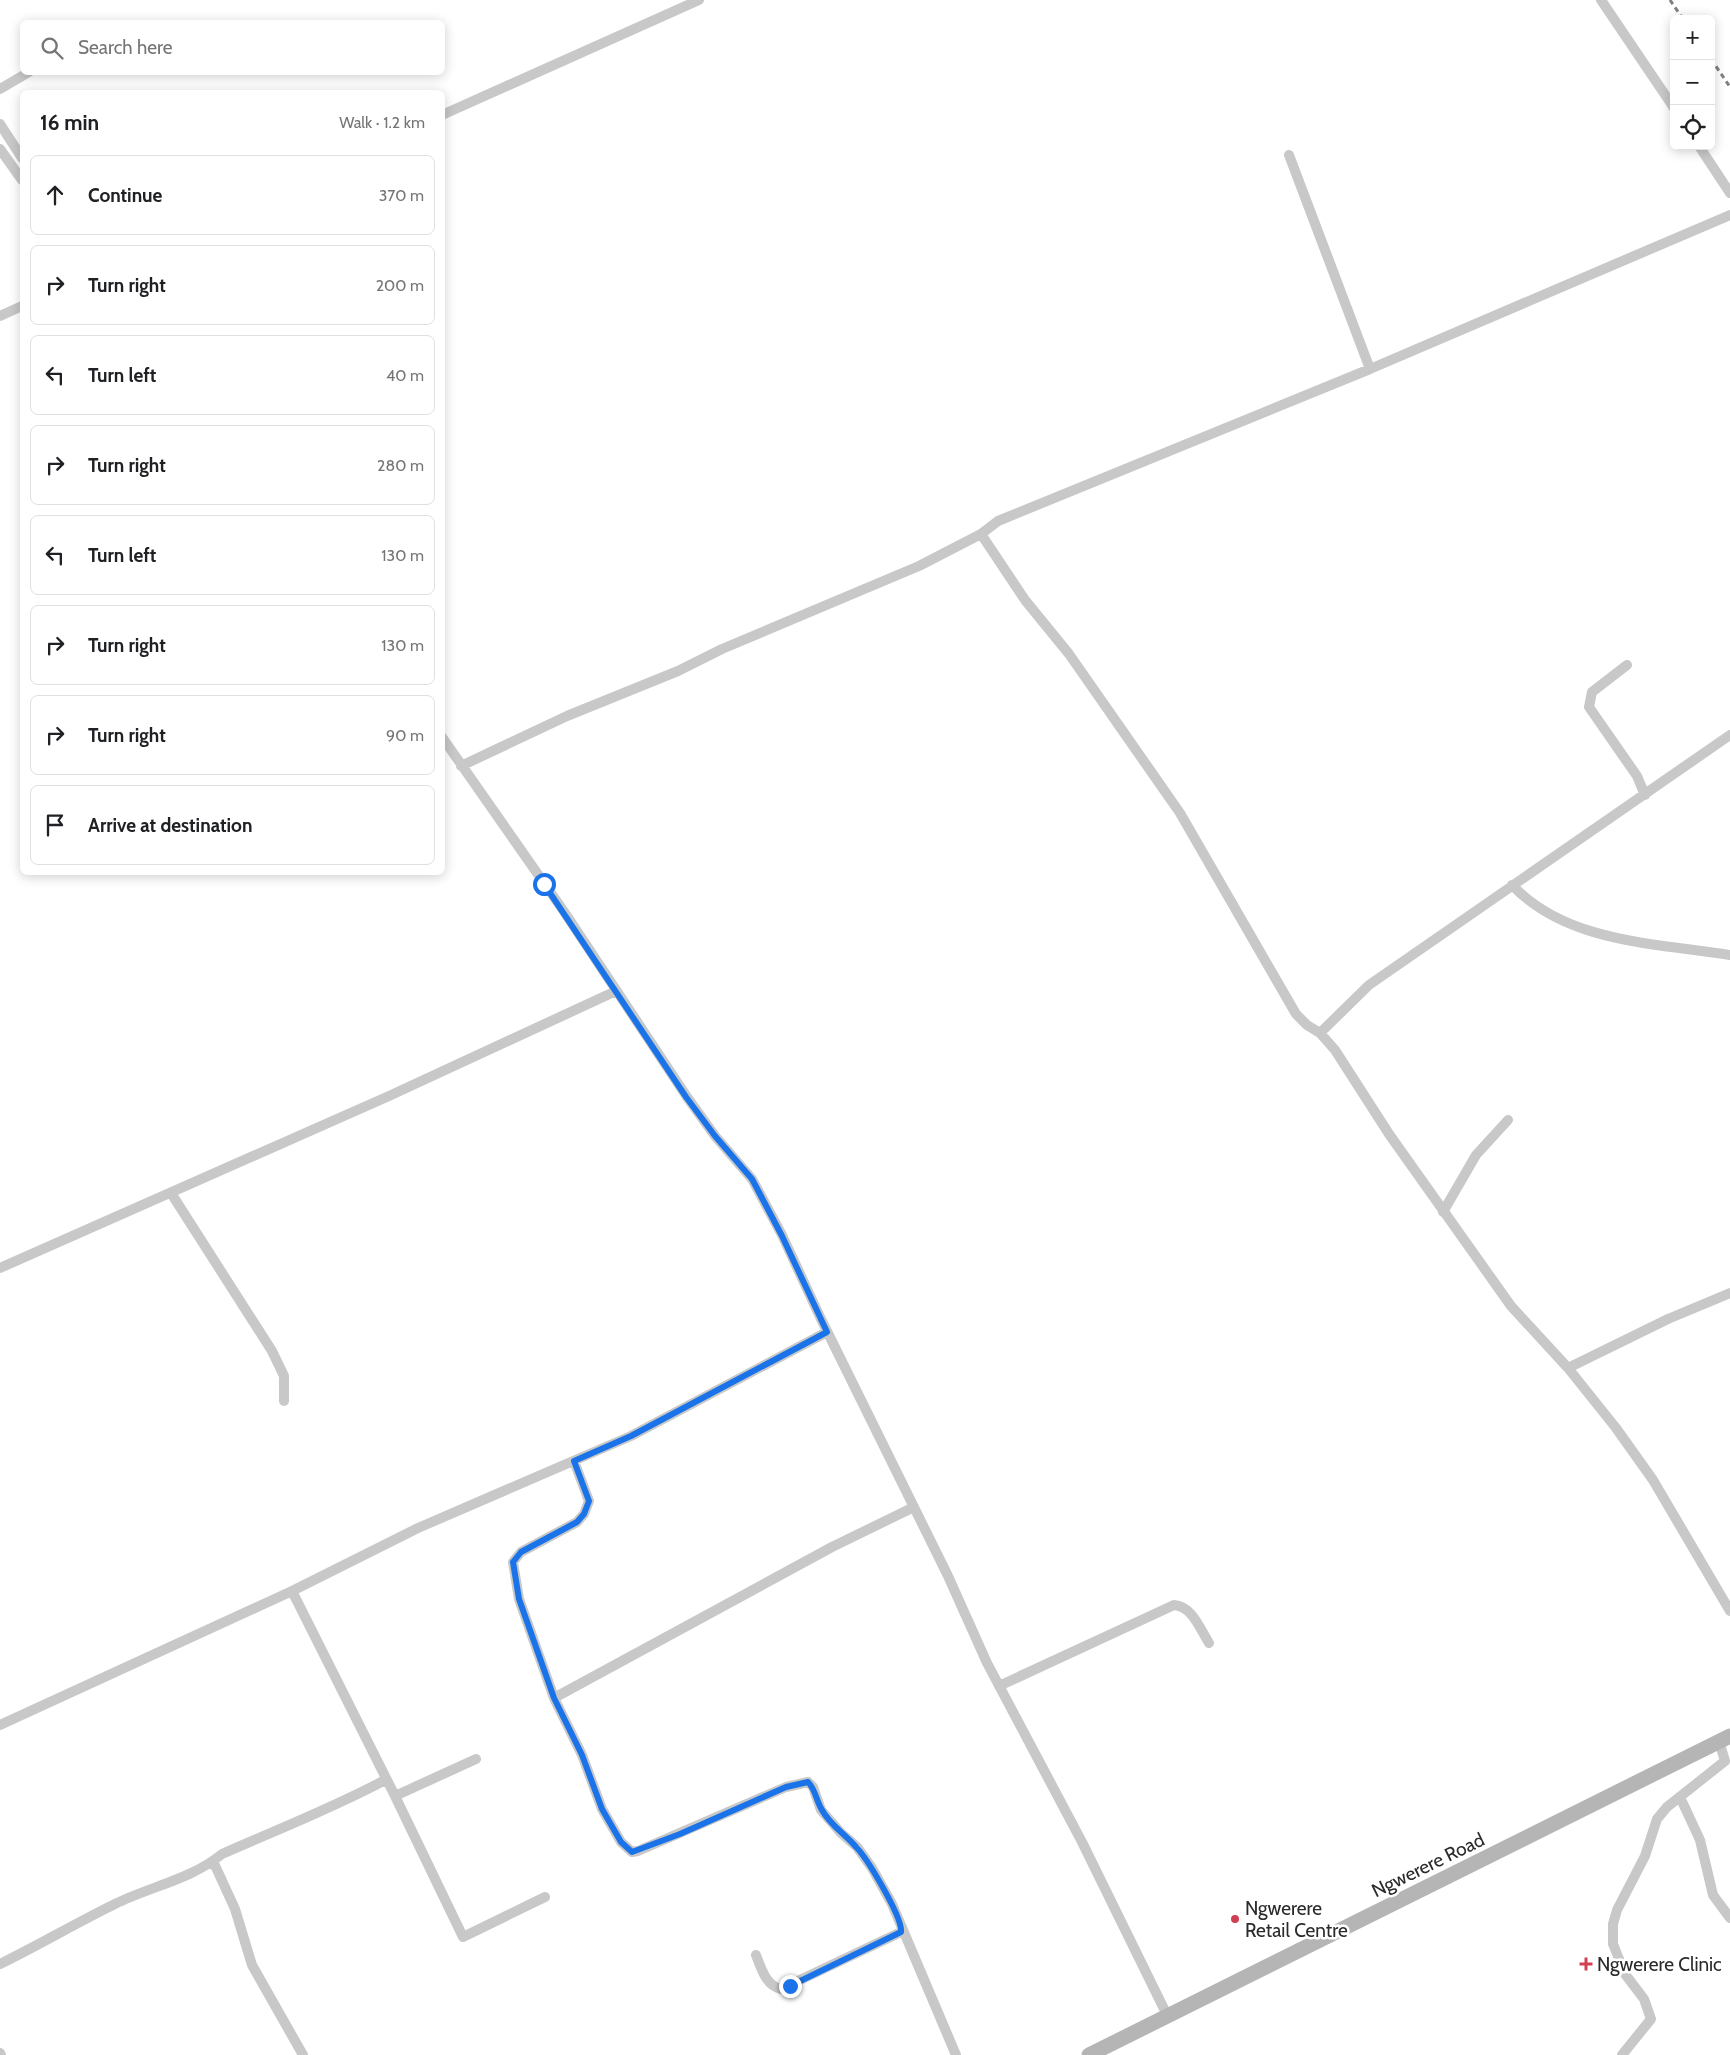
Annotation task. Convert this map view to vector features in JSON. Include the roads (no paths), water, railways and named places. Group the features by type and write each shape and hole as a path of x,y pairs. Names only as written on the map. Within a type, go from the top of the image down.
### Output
{"main road":[{"name":"Ngwerere Road","path":"1089,2055 1725,1739"}],"street":[{"path":"445,115 700,0"},
{"path":"1601,0 1672,105"},
{"path":"0,90 24,75"},
{"path":"0,124 20,155"},
{"path":"0,149 20,177"},
{"path":"1701,150 1730,193"},
{"path":"1289,155 1370,369"},
{"path":"462,766 567,716 678,671 722,649 919,566 981,534 998,521 1043,501 1370,369 1730,215"},
{"path":"0,316 20,307"},
{"path":"981,534 1025,600 1069,654 1180,812 1296,1014 1307,1025 1320,1033 1334,1050 1443,1212 1511,1306 1568,1368 1616,1428 1653,1480 1730,1611"},
{"path":"1627,665 1592,692 1589,707 1637,776 1645,795"},
{"path":"1320,1033 1369,984 1730,735"},
{"path":"445,741 686,1097 715,1136 752,1179 782,1236 999,1686 1086,1850 1167,2015"},
{"path":"1512,885 1537,908 1567,923 1596,934 1730,954"},
{"path":"0,1268 616,992"},
{"path":"1443,1212 1476,1155 1508,1120"},
{"path":"171,1193 272,1351 284,1376 284,1401"},
{"path":"1568,1368 1668,1319 1730,1293"},
{"path":"0,1724 292,1592 418,1528 631,1436 827,1332"},
{"path":"574,1461 589,1501 584,1514 577,1522 521,1552 513,1562 519,1599 554,1698 582,1755 602,1809 621,1842 632,1852 688,1831 786,1787 808,1782 813,1787 821,1810 841,1833 857,1847 872,1868 902,1927 956,2055"},
{"path":"554,1698 832,1547 914,1508"},
{"path":"292,1592 385,1780 395,1796 463,1937 545,1897"},
{"path":"999,1686 1174,1605 1182,1606 1188,1610 1209,1643"},
{"path":"1622,2055 1651,2019 1644,1999 1626,1974 1613,1944 1613,1924 1617,1910 1645,1856 1657,1818 1725,1761 1725,1739"},
{"path":"395,1796 476,1759"},
{"path":"0,1964 116,1904 213,1861 222,1854 346,1801 385,1780"},
{"path":"1680,1797 1700,1840 1713,1895 1726,1906 1730,1918"},
{"path":"213,1861 235,1909 252,1965 303,2055"},
{"path":"756,1955 768,1981 774,1988 781,1989 901,1932 902,1927"}],"railway":[{"path":"1670,0 1680,15"},
{"path":"1712,60 1730,87"}],"place":[{"name":"Ngwerere Retail Centre","path":"1235,1919"},
{"name":"Ngwerere Clinic","path":"1586,1964"}]}
